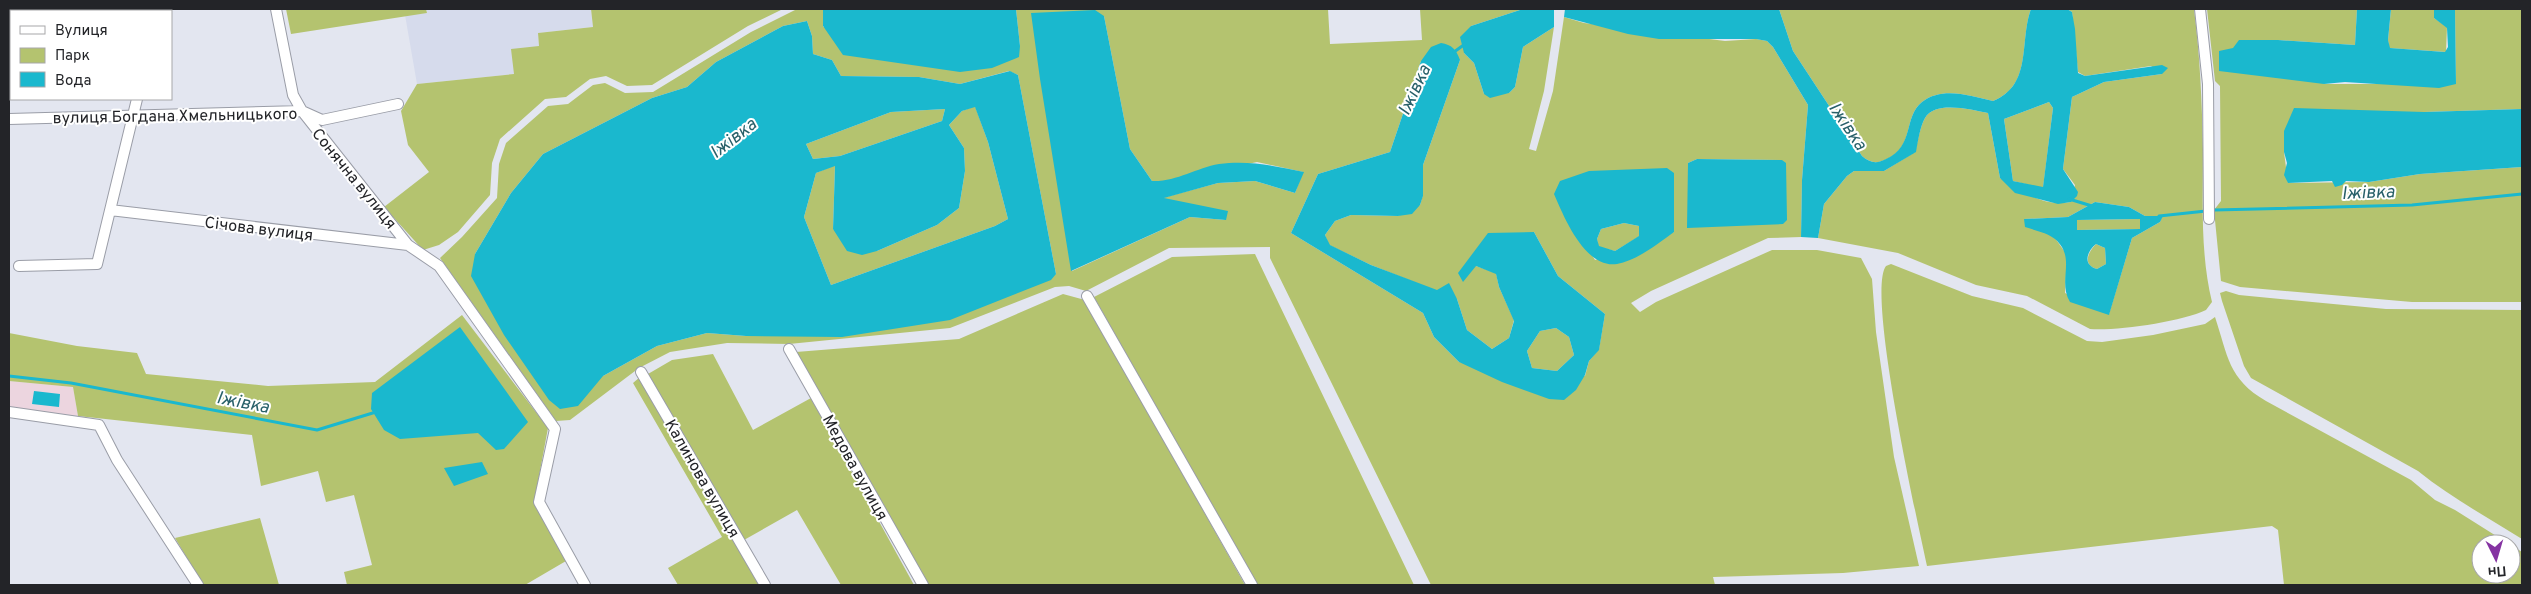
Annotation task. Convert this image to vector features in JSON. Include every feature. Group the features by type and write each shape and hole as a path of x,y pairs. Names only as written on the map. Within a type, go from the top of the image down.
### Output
{"street":[{"name":"Сонячна вулиця","path":"276,9 293,96 302,111 408,245 438,266 556,429 539,502 585,585"},
{"path":"2200,9 2208,84 2209,219"},
{"path":"19,266 97,264 131,116 137,100"},
{"name":"вулиця Богдана Хмельницького","path":"9,119 302,111 322,120 398,104"},
{"name":"Січова вулиця","path":"110,210 408,245"},
{"path":"1087,296 1252,585"},
{"name":"Медова вулиця","path":"789,349 923,585"},
{"name":"Калинова вулиця","path":"641,372 765,585"},
{"path":"9,412 99,425 117,460 198,585"}],"shaded area":[{"path":"426,9 591,9 593,27 538,33 539,46 514,74 417,84 405,15 427,13"},
{"path":"9,381 73,387 78,416 9,407"}],"green space":[{"path":"286,9 426,9 427,13 291,34"},
{"path":"591,9 783,9 748,26 652,85 627,86 606,76 590,79 566,97 545,99 500,139 492,163 490,195 458,232 439,245 423,250 384,207 429,172 408,145 401,111 417,84 514,74 511,49 539,46 538,33 593,27"},
{"path":"797,9 823,9 823,27 1020,46 1016,9 1328,9 1330,44 1422,40 1420,9 1523,9 1471,26 1464,53 1474,63 1484,94 1509,93 1515,87 1523,47 1554,27 1544,91 1529,149 1536,151 1553,91 1564,17 1584,23 1725,41 1756,39 1767,41 1773,47 1808,105 1802,180 1801,237 1768,238 1651,291 1631,303 1640,312 1656,302 1772,250 1817,250 1861,258 1872,279 1876,332 1894,457 1919,566 1843,573 1713,577 1715,585 1431,585 1270,258 1270,247 1169,248 1086,291 1069,286 1055,287 950,328 789,344 727,343 670,352 639,368 570,420 556,421 440,258 497,198 499,164 506,143 548,106 568,104 593,85 605,83 625,93 653,92 751,32","holes":["1104,16 1130,149 1152,181 1164,182 1257,162 1303,172 1295,193 1255,181 1218,183 1162,198 1226,220 1190,217 1072,271","807,21 812,36 813,54 832,60 841,76 919,77 960,84 1009,71 1018,75 1056,274 746,336 707,333 657,346 603,376 475,254 511,193 543,154 652,98 687,87 716,62 783,26","1460,60 1423,165 1423,195 1420,205 1398,216 1351,215 1335,221 1325,235 1329,245 1371,265 1457,299 1467,330 1492,349 1509,338 1514,320 1499,287 1496,273 1476,266 1534,232 1558,276 1605,314 1599,349 1589,361 1585,376 1459,362 1434,337 1423,313 1291,233 1318,174 1390,152 1421,61","1697,159 1782,160 1688,163","1555,194 1674,232 1595,260"]},
{"path":"1779,9 2031,9 2023,61 2014,85 2006,94 1993,101 1948,93 1930,97 1916,108 1912,115 1902,147 1887,159 1877,162 1862,156 1793,51"},
{"path":"2067,9 2194,9 2201,97 2204,246 2212,302 2206,310 2149,325 2116,329 2090,329 2027,296 1976,285 1898,253 1818,238 1824,204 1847,176 1854,171 1884,171 1915,152 1925,118 1930,112 1937,109 1954,108 1988,113 2000,178 2034,197 2051,202 2071,202 2075,185 2063,169 2072,97 2104,82 2162,74 2151,66 2085,76 2078,72 2072,12","holes":["2095,202 2129,207 2145,216 2162,216 2160,222 2132,238 2109,314 2065,293 2067,255 2055,238 2024,219 2068,217"]},
{"path":"2207,9 2357,9 2355,45 2278,40 2324,84 2456,84 2455,9 2522,9 2522,109 2424,112 2284,152 2288,183 2369,182 2420,174 2522,167 2522,302 2412,302 2240,287 2221,281 2214,210 2221,201 2220,86 2215,81"},
{"path":"2391,9 2434,9 2434,18 2447,27 2446,52 2389,48"},
{"path":"2049,102 2053,108 2043,188 2013,181 2004,119"},
{"path":"975,106 988,142 1008,219 995,226 831,285 804,217 816,173 835,165 833,229 877,251 937,225 959,208 965,171 964,148 949,125 962,111"},
{"path":"945,109 942,121 840,156 813,159 806,144 891,112"},
{"path":"2140,219 2140,229 2077,230 2077,220"},
{"path":"1624,223 1639,226 1640,236 1615,251 1598,247 1597,239 1601,229"},
{"path":"2096,244 2105,248 2106,264 2097,269 2089,265 2088,261 2089,254"},
{"path":"1255,254 1414,585 1257,585 1094,297 1172,257"},
{"path":"1891,264 1972,296 2023,308 2087,341 2102,342 2153,335 2205,324 2215,317 2231,365 2244,384 2253,393 2411,480 2435,500 2493,534 2471,534 2471,584 2521,584 2521,551 2522,585 2284,585 2278,530 2272,526 1927,566 1905,459 1888,361 1883,318 1882,285 1886,266"},
{"path":"2226,291 2239,295 2386,309 2522,310 2522,539 2521,534 2514,534 2456,498 2418,471 2251,378 2244,366 2220,293"},
{"path":"1063,294 1085,300 1245,585 928,585 796,352 959,339"},
{"path":"462,315 548,428 534,503 566,561 525,585 347,585 344,572 372,565 354,495 326,502 318,471 261,486 252,435 78,416 73,387 9,381 9,333 77,346 137,353 146,374 268,386 375,382"},
{"path":"1556,328 1569,337 1574,355 1557,371 1532,368 1527,351 1540,331"},
{"path":"713,354 753,430 811,398 914,585 841,585 797,510 744,540 648,374 672,360"},
{"path":"640,377 761,585 678,585 668,568 722,537 633,383"},
{"path":"260,518 279,585 203,585 175,538"}],"water":[{"path":"823,9 1016,9 1020,46 1019,57 992,68 960,72 843,55 823,26"},
{"path":"1523,9 1554,9 1554,27 1523,47 1515,87 1509,93 1490,98 1484,94 1474,63 1464,53 1460,37 1471,26"},
{"path":"1565,9 1779,9 1793,51 1862,156 1874,162 1886,159 1901,147 1916,108 1930,97 1948,93 1993,101 2006,94 2014,84 2019,73 2031,9 2067,9 2072,12 2078,73 2085,76 2162,65 2168,68 2162,74 2104,82 2072,97 2063,169 2078,192 2071,202 2058,204 2015,193 2000,178 1988,113 1954,108 1937,109 1930,112 1925,118 1920,130 1916,152 1884,171 1854,171 1847,176 1824,204 1818,238 1801,237 1802,180 1808,105 1773,47 1767,41 1756,39 1659,39 1628,34 1564,17","holes":["2049,102 2053,108 2043,187 2013,181 2004,119"]},
{"path":"2357,9 2391,9 2388,40 2390,48 2445,52 2448,47 2447,28 2434,18 2434,9 2455,9 2456,84 2439,88 2345,82 2324,84 2219,71 2219,51 2233,48 2239,40 2278,40 2355,45"},
{"path":"1095,10 1104,16 1130,149 1152,181 1178,177 1219,164 1251,163 1304,172 1295,193 1255,181 1218,183 1164,198 1228,211 1226,220 1190,217 1071,271 1031,13"},
{"path":"807,21 812,36 813,54 832,60 841,76 919,77 960,84 1010,71 1018,75 1056,274 1051,280 950,320 842,337 746,336 707,333 657,346 603,376 578,406 560,409 549,400 504,335 471,276 475,254 511,193 543,154 652,98 687,87 716,62 783,26","holes":["975,107 988,142 1008,219 995,226 831,285 804,217 816,173 835,166 833,229 847,251 862,255 877,251 937,225 959,208 965,171 964,148 949,125 962,111","945,109 942,121 840,156 813,159 806,144 891,112"]},
{"path":"1441,43 1451,46 1460,60 1423,165 1423,196 1420,205 1412,214 1398,216 1351,215 1335,221 1325,235 1330,245 1371,265 1437,290 1449,283 1457,299 1467,330 1492,349 1509,338 1514,321 1499,287 1496,274 1476,266 1463,282 1458,273 1488,233 1534,232 1558,276 1605,314 1599,350 1589,361 1585,375 1576,390 1564,400 1549,399 1502,382 1459,362 1434,337 1423,313 1291,233 1318,174 1390,152 1421,61 1431,47","holes":["1556,328 1569,337 1574,355 1557,371 1532,368 1527,351 1540,331"]},
{"path":"2294,108 2424,112 2522,109 2522,167 2420,174 2369,182 2346,181 2342,185 2335,187 2332,181 2288,183 2284,175 2287,163 2284,152 2284,131"},
{"path":"1697,159 1782,160 1786,163 1787,220 1783,224 1687,228 1688,163"},
{"path":"1667,168 1674,173 1674,232 1647,251 1624,262 1617,264 1606,263 1595,258 1577,240 1554,194 1560,181 1589,171","holes":["1624,223 1639,226 1639,236 1615,251 1599,246 1597,239 1601,229"]},
{"path":"2095,202 2129,207 2145,216 2163,216 2160,222 2132,238 2109,315 2070,302 2065,286 2065,254 2061,246 2049,235 2025,227 2024,219 2068,217","holes":["2140,219 2140,229 2077,230 2077,220","2096,244 2105,248 2106,264 2097,269 2089,264 2087,258 2090,250"]},
{"path":"460,327 528,422 504,449 496,450 478,433 400,439 384,430 371,409 372,393"},
{"path":"34,391 60,394 59,407 32,404"},
{"path":"482,462 488,474 454,486 444,468"}],"waterway":[{"name":"Іжівка","path":"1454,52 1465,44"},
{"name":"Іжівка","path":"2214,210 2412,205 2522,194"},
{"name":"Іжівка","path":"2069,199 2092,206"},
{"name":"Іжівка","path":"2159,216 2206,211"},
{"name":"Іжівка","path":"9,376 71,383 317,430 376,412"}]}
